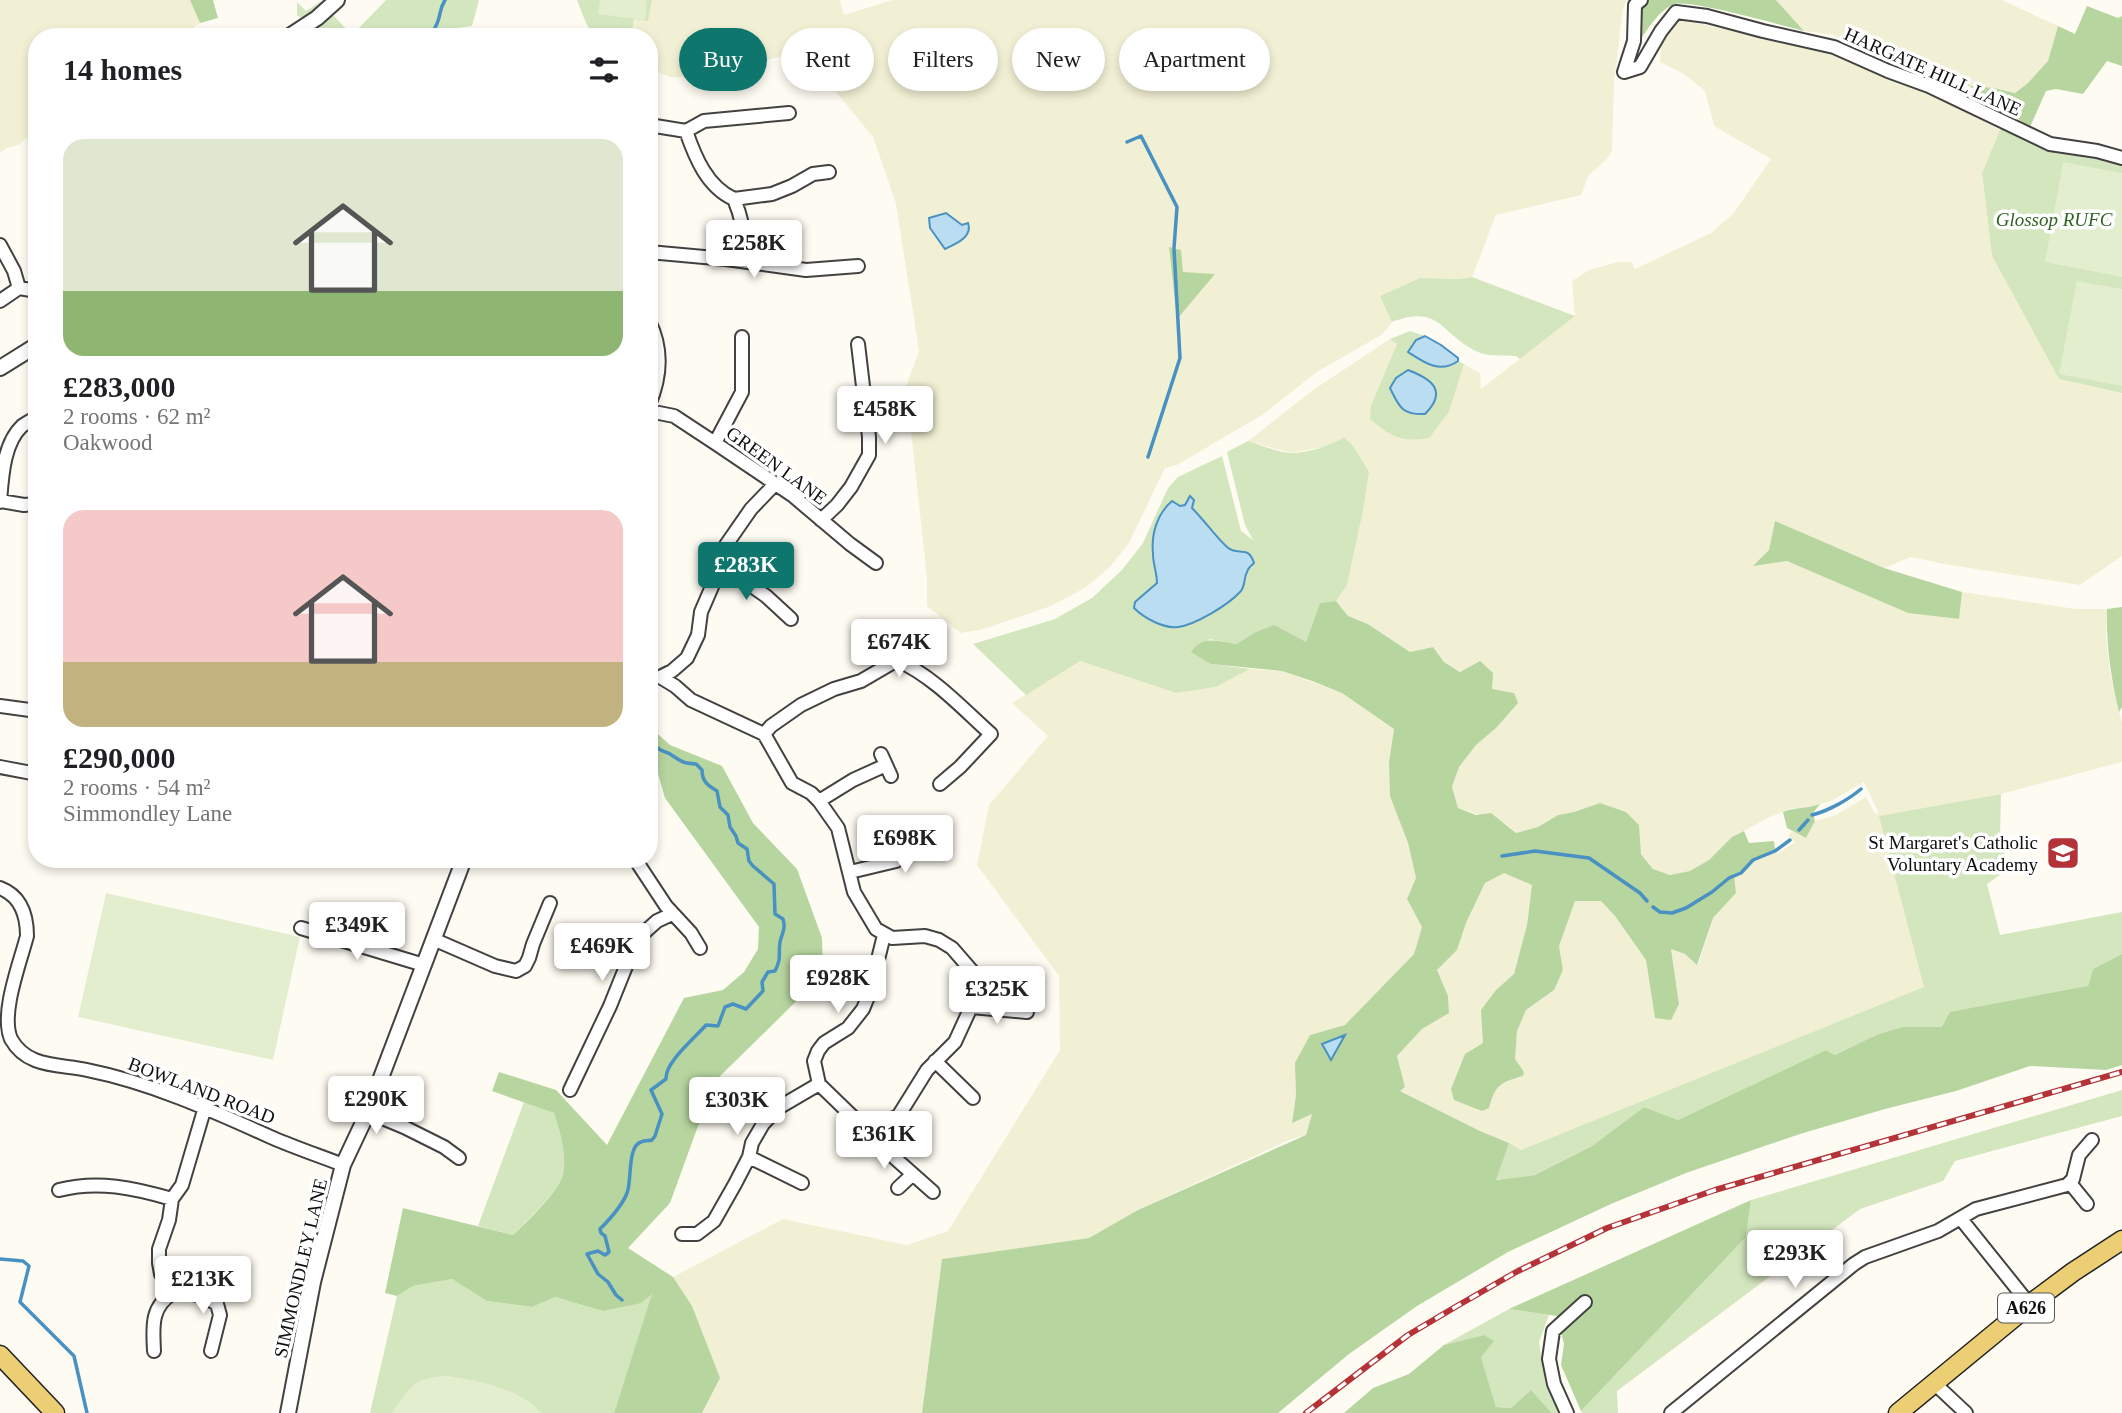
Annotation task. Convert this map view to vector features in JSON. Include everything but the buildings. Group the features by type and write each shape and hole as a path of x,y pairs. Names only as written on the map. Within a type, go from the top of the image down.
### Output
{"main road":[{"name":"A626","path":"1898,1413 2030,1305 2073,1272 2122,1240"},
{"path":"0,1355 55,1413"}],"street":[{"path":"302,28 337,0"},
{"name":"HARGATE HILL LANE","path":"1641,0 1635,5 1634,41 1624,72 1640,67 1661,31 1676,12 1707,16 1834,47 1929,86 2050,144 2122,158"},
{"path":"658,126 686,131 704,121 789,113"},
{"path":"686,131 695,158 710,181 721,193 734,199 772,194 813,174 829,172"},
{"path":"734,199 746,238 747,262"},
{"path":"0,245 14,271 19,288"},
{"path":"658,253 806,270 858,265"},
{"path":"0,301 19,288 28,290"},
{"path":"715,443 742,392 742,338"},
{"path":"658,344 658,374"},
{"path":"821,520 837,505 869,455 858,344"},
{"path":"0,368 28,351"},
{"name":"GREEN LANE","path":"658,413 674,416 792,495 850,544 876,562"},
{"path":"28,423 21,427 9,446 1,481 0,502 28,505"},
{"path":"658,676 672,671 687,658 698,635 701,612 720,568 726,545 751,509 775,484"},
{"path":"720,568 766,596 791,619"},
{"path":"764,734 801,705 834,689 860,681 897,660 935,683 991,734 940,784"},
{"path":"658,679 675,686 691,700 764,734 792,783 811,793 838,828 854,892 872,925 892,938 925,936 939,940 952,948 972,971 975,983 971,1007 955,1042 935,1061 899,1115 879,1126 863,1123 845,1110 819,1084 814,1061 824,1043 848,1028 863,1009 884,935"},
{"path":"0,691 0,706 28,710"},
{"path":"819,801 853,780 886,765"},
{"path":"0,767 28,772"},
{"path":"850,872 896,861 933,831 939,846"},
{"name":"SIMMONDLEY LANE","path":"288,1413 313,1282 343,1165 368,1112 461,868"},
{"path":"641,868 672,914 691,933 700,948"},
{"name":"BOWLAND ROAD","path":"0,888 9,891 22,906 27,923 27,936 4,1001 8,1033 23,1054 40,1063 87,1070 138,1083 205,1107 343,1165"},
{"path":"433,939 495,966 516,971 525,966 551,903"},
{"path":"570,1090 610,1006 637,939 657,921 672,914"},
{"path":"301,928 424,965"},
{"path":"971,1007 1027,1013"},
{"path":"935,1061 973,1098"},
{"path":"682,1234 697,1234 714,1221 749,1157 752,1143 763,1124 778,1108 819,1084"},
{"path":"173,1293 161,1274 159,1249 169,1220 172,1199 182,1185 205,1107"},
{"path":"368,1112 404,1127 459,1157"},
{"path":"879,1126 887,1152 933,1192"},
{"path":"1671,1413 1854,1264 1865,1257 1938,1231 1970,1211 2070,1183 2079,1155 2092,1140"},
{"path":"749,1157 802,1183"},
{"path":"898,1188 913,1174"},
{"path":"2070,1183 2087,1204"},
{"path":"60,1190 76,1186 130,1187 172,1199"},
{"path":"1961,1219 2030,1305"},
{"path":"154,1351 153,1327 157,1311 162,1299 173,1293 206,1296 217,1304 220,1315 211,1350"},
{"path":"1567,1413 1554,1384 1550,1350 1553,1331 1584,1302"},
{"path":"1934,1383 1966,1413"}],"shaded area":[{"path":"0,0 190,0 200,23 193,28 28,28 28,137 19,145 0,153"},
{"path":"652,0 840,0 844,15 892,0 1627,0 1623,8 1614,83 1612,151 1589,175 1581,195 1496,215 1472,277 1420,278 1381,296 1392,322 1383,334 1317,372 1262,415 1177,465 1165,468 1129,543 1110,567 1085,588 1051,606 984,629 961,633 927,606 927,577 906,387 919,351 896,204 873,137 835,91 874,91 874,28 781,28 781,56 767,60 767,28 679,28 679,77 672,78 658,72 658,28 632,28 634,19 648,20"},
{"path":"1776,0 2002,0 2058,26 2048,61 2015,93 1971,86 1956,77 1829,34 1804,31"},
{"path":"1679,19 1828,52 1922,89 2000,130 1982,173 1992,256 2059,379 2122,393 2122,556 2080,585 1911,557 1884,568 1775,521 1769,550 1755,565 1787,561 1908,613 1958,619 1962,592 2076,609 2107,609 2106,637 2110,673 2122,724 2122,762 2001,794 1880,816 1925,987 1521,1150 1399,1090 1405,1087 1397,1056 1422,1029 1449,1013 1448,996 1437,970 1457,950 1466,923 1485,883 1503,872 1532,885 1527,925 1514,974 1496,990 1483,1043 1465,1054 1489,1108 1493,1091 1524,1072 1514,1059 1517,1031 1526,1010 1554,990 1563,970 1559,946 1575,900 1601,901 1646,960 1655,1018 1679,1004 1671,948 1685,954 1698,965 1713,918 1736,893 1734,875 1746,868 1752,859 1775,850 1777,854 1795,842 1788,836 1792,831 1806,838 1815,821 1836,815 1866,797 1875,813 1879,814 1864,782 1833,800 1809,808 1793,808 1770,817 1732,837 1709,860 1690,871 1670,875 1653,869 1641,853 1638,837 1626,812 1600,803 1558,815 1538,827 1516,833 1505,823 1458,808 1452,787 1459,767 1476,745 1496,728 1492,689 1444,662 1433,647 1410,652 1369,624 1348,616 1336,601 1347,585 1369,472 1344,437 1324,447 1291,453 1248,441 1313,390 1390,339 1397,344 1371,405 1449,412 1464,364 1480,373 1481,389 1575,316 1572,281 1589,270 1618,262 1632,262 1635,269 1711,233 1733,214 1771,159 1714,126 1705,91 1684,74 1660,62 1661,45"},
{"path":"1080,661 1176,693 1216,687 1250,669 1282,671 1342,693 1394,729 1389,762 1416,878 1407,899 1422,927 1414,954 1345,1025 1310,1035 1298,1058 1292,1122 1313,1114 1306,1135 1289,1140 1138,1210 1089,1238 942,1259 922,1413 702,1413 720,1378 673,1277 783,1219 907,1245 948,1231 1060,1050 1059,976 977,865 989,805 1048,736 1012,703"}],"green space":[{"path":"190,0 213,0 218,18 200,23"},
{"path":"323,0 331,0 308,19 297,16 297,2 306,11"},
{"path":"386,0 479,0 472,26 359,28"},
{"path":"577,0 652,0 648,21 634,19 632,28 589,28"},
{"path":"600,0 647,0 645,20 598,14"},
{"path":"1650,0 1776,0 1804,31 1717,9 1675,4 1658,16 1637,44 1643,5"},
{"path":"2087,6 2118,18 2122,16 2122,66 2107,61 2083,94 2056,89 2046,91 2030,127 1956,77 1971,86 2015,93 2048,61 2058,26 2075,34"},
{"path":"333,15 345,28 315,28"},
{"name":"Glossop RUFC","path":"2002,125 2058,149 2122,163 2122,393 2059,379 1992,256 1982,173"},
{"path":"2063,162 2122,173 2122,277 2045,262"},
{"path":"1169,247 1181,250 1183,272 1215,274 1177,319"},
{"path":"1472,277 1575,316 1520,359 1516,356 1482,354 1440,324 1421,316 1392,322 1380,296 1420,278"},
{"path":"2077,281 2122,289 2122,386 2059,374"},
{"path":"1410,331 1425,336 1416,340 1408,352 1452,365 1458,361 1464,364 1449,412 1429,438 1411,440 1396,437 1370,419 1371,405 1397,344 1390,339"},
{"path":"1344,437 1353,446 1369,472 1363,511 1347,585 1336,601 1320,603 1306,642 1254,633 1236,644 1209,639 1211,664 1250,669 1216,687 1176,693 1080,661 1026,695 973,644 1055,619 1092,598 1122,570 1143,543 1168,488 1178,477 1222,456 1241,531 1253,540 1245,525 1227,452 1248,441 1291,453 1319,448","holes":["1185,505 1214,531 1229,549 1246,551 1251,567 1240,592 1219,609 1180,627 1135,602 1157,583 1152,554 1180,506"]},
{"path":"1775,521 1884,568 1962,592 1959,619 1908,613 1787,561 1753,566 1769,550"},
{"path":"1336,601 1348,616 1368,624 1410,652 1433,647 1444,662 1460,672 1480,661 1493,673 1492,689 1514,693 1518,703 1496,728 1476,745 1459,767 1452,787 1458,808 1476,815 1491,813 1516,833 1538,827 1558,815 1600,803 1626,812 1639,825 1641,854 1653,869 1670,875 1690,871 1709,860 1732,837 1744,831 1749,843 1774,841 1775,850 1752,859 1746,868 1734,875 1736,893 1713,918 1697,965 1685,954 1671,949 1679,1004 1671,1020 1655,1018 1646,960 1615,916 1601,901 1575,901 1559,946 1563,970 1554,990 1526,1010 1517,1031 1515,1059 1524,1072 1523,1076 1500,1086 1489,1108 1482,1111 1454,1100 1451,1089 1465,1054 1483,1043 1481,1010 1496,990 1514,974 1527,925 1532,885 1504,873 1485,883 1466,923 1457,950 1437,970 1448,996 1449,1013 1422,1029 1397,1056 1405,1087 1400,1091 1509,1143 1496,1180 1535,1175 1592,1146 1644,1107 1678,1120 1826,1050 1835,1055 1876,1035 1902,1027 1942,1027 1950,1012 2088,986 2093,969 2122,954 2122,1065 2106,1070 2030,1066 1956,1091 1800,1134 1686,1173 1508,1252 1417,1306 1349,1354 1278,1413 922,1413 942,1259 1089,1238 1138,1210 1306,1135 1312,1114 1292,1123 1296,1095 1295,1063 1310,1035 1345,1025 1414,954 1422,927 1407,899 1416,878 1408,843 1390,796 1389,762 1394,729 1342,693 1312,681 1282,671 1211,664 1191,652 1205,641 1236,644 1274,625 1306,642 1320,603"},
{"path":"2122,607 2122,707 2119,712 2107,636 2107,609"},
{"path":"658,734 670,745 722,766 753,823 797,869 822,938 823,975 714,1082 670,1203 628,1248 673,1277 692,1306 720,1378 702,1413 614,1413 652,1294 641,1303 603,1311 555,1297 532,1307 487,1301 452,1279 413,1286 397,1296 385,1293 403,1208 513,1235 542,1206 561,1181 563,1151 554,1113 492,1091 499,1072 556,1090 607,1145 684,998 723,990 744,972 758,949 759,927 665,798 658,774"},
{"path":"2001,794 2000,837 2008,869 1987,884 2000,935 2122,912 2122,954 2093,969 2088,986 1942,1027 1902,1027 1876,1035 1835,1055 1826,1050 1678,1120 1644,1107 1592,1146 1535,1175 1495,1180 1509,1143 1521,1150 1924,987 1879,816"},
{"path":"1820,804 1813,813 1815,821 1806,838 1787,828 1783,812"},
{"path":"106,893 300,937 273,1060 78,1017"},
{"path":"2122,1090 2122,1116 1955,1161 1943,1181 1860,1209 1617,1391 1618,1413 1582,1413 1746,1237 1751,1200"},
{"path":"524,1102 554,1113 562,1143 564,1166 556,1188 513,1235 478,1226"},
{"path":"1751,1200 1746,1237 1581,1411 1561,1365 1564,1344 1557,1316 1509,1309"},
{"path":"452,1279 487,1301 532,1307 555,1297 603,1311 653,1293 614,1413 370,1413 397,1296 413,1286"},
{"path":"1509,1309 1549,1315 1539,1342 1546,1386 1559,1413 1552,1413 1531,1390 1511,1408 1496,1407 1481,1357 1484,1335 1444,1345"},
{"path":"1484,1335 1494,1341 1481,1357 1496,1407 1511,1408 1531,1390 1552,1413 1344,1413 1373,1388 1409,1374 1444,1345"},
{"path":"448,1376 486,1383 511,1392 532,1404 541,1413 392,1413 409,1390 420,1381"}],"water":[{"path":"946,213 962,225 968,223 969,228 966,236 945,249 930,228 929,218"},
{"path":"1425,336 1441,345 1458,358 1458,361 1439,367 1408,352 1416,340"},
{"path":"1408,370 1424,377 1436,392 1432,406 1425,414 1406,411 1390,388 1396,378"},
{"path":"1190,496 1194,500 1192,508 1223,543 1231,550 1246,552 1254,563 1247,571 1242,590 1228,603 1193,623 1178,627 1167,626 1138,612 1134,608 1135,602 1157,583 1153,547 1159,518 1172,501 1180,506 1185,505"},
{"path":"1345,1035 1331,1060 1322,1044"}],"waterway":[{"path":"435,28 445,0"},
{"path":"1127,142 1141,136 1177,207 1174,248"},
{"path":"1148,457 1180,358 1174,249"},
{"path":"622,1300 598,1274 587,1254 598,1251 605,1255 609,1252 605,1236 600,1229 612,1217 627,1193 634,1150 642,1141 652,1140 655,1136 662,1114 651,1090 666,1079 675,1058 706,1025 718,1026 725,1007 733,1004 746,1009 763,991 762,982 768,972 775,971 778,962 784,926 783,919 775,914 774,884 749,861 747,849 738,843 730,827 728,815 720,807 717,791 706,782 702,770 696,764 682,761 658,748"},
{"path":"1812,815 1838,805 1861,789"},
{"path":"1799,830 1808,820"},
{"path":"1653,907 1660,912 1672,913 1686,908 1729,878 1741,873 1753,860 1775,851 1790,840"},
{"path":"1502,856 1535,851 1589,858 1640,893 1647,901"},
{"path":"0,1259 23,1261 29,1266 20,1302 74,1356 87,1413"}],"railway":[{"path":"1306,1413 1408,1335 1518,1271 1607,1228 1715,1190 2122,1072"}],"place":[{"name":"St Margaret's Catholic Voluntary Academy","path":"2063,853"}]}
